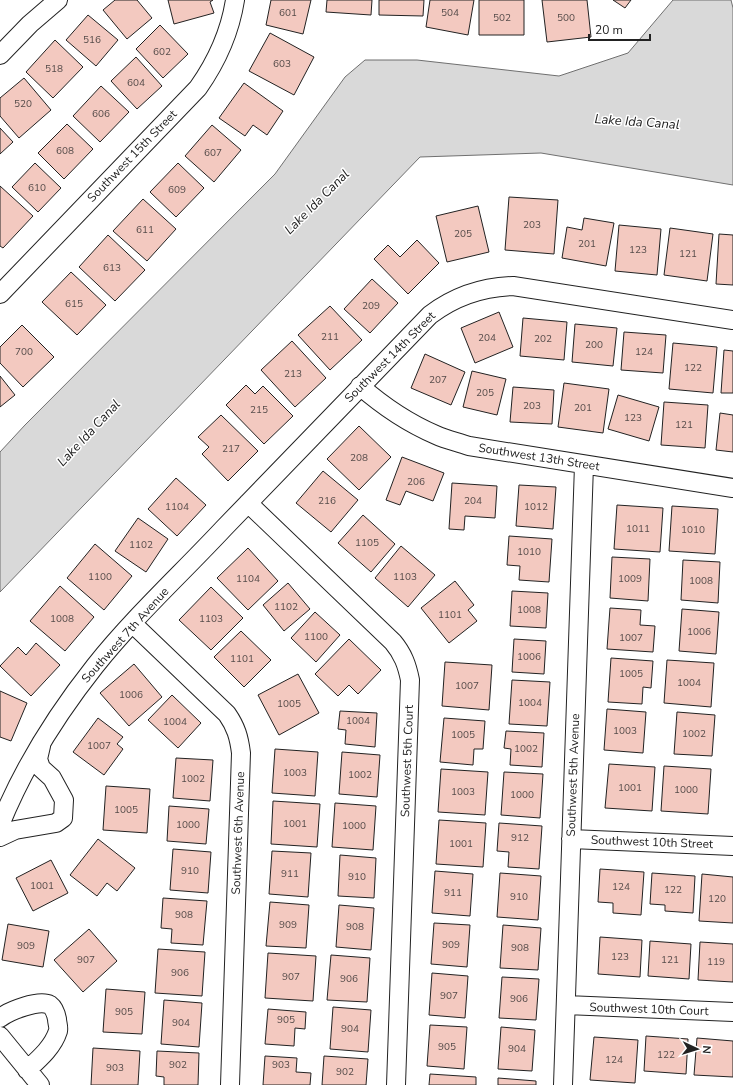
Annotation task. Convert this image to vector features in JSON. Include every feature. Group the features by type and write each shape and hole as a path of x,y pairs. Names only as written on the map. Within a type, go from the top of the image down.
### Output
{"street":[{"path":"0,55 30,24 58,0"},
{"name":"Southwest 15th Street","path":"1,291 198,88 207,76 220,51 230,25 235,0"},
{"name":"Southwest 14th Street","path":"248,503 430,315 455,298 483,288 512,286 733,320"},
{"name":"Southwest 13th Street","path":"360,386 379,403 407,421 437,436 469,446 733,488"},
{"name":"Southwest 5th Avenue","path":"563,1085 584,465"},
{"name":"Southwest 7th Avenue","path":"0,825 32,759 62,711 96,666 133,624 248,503"},
{"name":"Southwest 5th Court","path":"248,503 393,642 402,653 407,666 410,688 396,1085"},
{"name":"Southwest 6th Avenue","path":"133,624 227,714 235,725 240,739 241,761 230,1085"},
{"path":"0,837 15,830 56,823 63,818 64,800 52,778 41,768 38,759 41,745"},
{"name":"Southwest 10th Street","path":"571,839 733,846"},
{"path":"0,1018 16,1010 41,1003 50,1005 54,1009 57,1016 58,1030 52,1043 38,1060 27,1070"},
{"name":"Southwest 10th Court","path":"566,1005 733,1012"},
{"path":"0,1036 40,1085"}],"water":[{"name":"Lake Ida Canal","path":"673,0 731,0 733,8 733,185 541,153 420,157 0,592 0,452 25,425 275,174 345,77 365,60 417,60 559,76 628,53"}],"building":[{"path":"115,0 137,0 152,18 127,39 103,10"},
{"path":"168,0 213,0 210,2 214,13 174,24"},
{"path":"271,0 311,0 303,34 266,25"},
{"path":"327,0 372,0 371,15 326,12"},
{"path":"379,0 424,0 423,16 379,15"},
{"path":"430,0 474,0 468,35 426,27"},
{"path":"479,0 524,0 524,35 479,35"},
{"path":"542,0 587,0 591,37 547,42"},
{"path":"613,0 631,0 625,8"},
{"path":"88,15 118,40 96,66 66,40"},
{"path":"160,25 188,54 163,78 136,49"},
{"path":"270,33 314,57 294,95 249,71"},
{"path":"55,40 83,67 53,98 26,72"},
{"path":"136,57 162,86 137,109 111,81"},
{"path":"24,78 51,110 19,138 0,116 0,98"},
{"path":"244,83 283,111 267,135 253,125 245,136 219,118"},
{"path":"101,86 129,112 100,142 73,116"},
{"path":"67,124 93,149 64,179 38,153"},
{"path":"212,125 241,150 214,182 185,156"},
{"path":"0,128 13,142 0,154"},
{"path":"35,163 61,188 38,212 12,187"},
{"path":"178,163 204,188 176,217 150,192"},
{"path":"0,186 33,216 3,248 0,246"},
{"path":"509,197 558,200 554,254 505,250"},
{"path":"143,199 176,229 147,261 113,231"},
{"path":"478,206 489,252 447,262 436,216"},
{"path":"584,218 614,223 606,266 562,258 567,227 582,230"},
{"path":"619,225 661,229 657,275 615,271"},
{"path":"670,228 713,234 707,281 664,275"},
{"path":"719,234 733,235 733,285 716,284"},
{"path":"108,235 145,270 115,301 79,267"},
{"path":"417,240 439,263 408,294 374,259 388,245 400,257"},
{"path":"71,272 106,305 77,335 42,302"},
{"path":"372,279 398,303 370,333 344,309"},
{"path":"330,306 362,340 330,370 298,335"},
{"path":"499,312 513,347 475,363 461,328"},
{"path":"523,318 567,322 564,360 520,356"},
{"path":"575,324 617,328 613,366 572,362"},
{"path":"22,325 54,357 23,387 0,363 0,347"},
{"path":"624,332 666,335 663,373 621,370"},
{"path":"292,341 326,378 295,407 261,370"},
{"path":"673,343 717,347 713,393 669,389"},
{"path":"724,350 733,351 733,393 721,393"},
{"path":"425,354 465,372 451,405 411,388"},
{"path":"472,371 506,379 497,415 463,407"},
{"path":"0,376 15,395 0,407"},
{"path":"564,383 609,389 603,433 558,427"},
{"path":"246,385 255,394 263,386 293,416 264,444 226,405"},
{"path":"513,387 554,390 552,424 510,422"},
{"path":"618,395 659,407 649,441 608,429"},
{"path":"664,402 708,405 705,448 661,445"},
{"path":"720,413 733,415 733,452 716,450"},
{"path":"221,415 258,451 228,481 202,454 209,447 198,437"},
{"path":"359,426 391,457 359,490 327,459"},
{"path":"402,457 444,473 433,501 406,491 400,505 386,500"},
{"path":"323,471 358,500 331,532 296,503"},
{"path":"176,478 206,505 177,536 148,509"},
{"path":"452,483 497,486 495,518 465,516 464,530 449,529"},
{"path":"519,485 556,487 553,529 516,526"},
{"path":"617,505 663,508 660,552 614,549"},
{"path":"672,506 718,509 715,554 669,551"},
{"path":"363,515 395,544 371,572 338,543"},
{"path":"138,518 168,539 146,572 115,551"},
{"path":"509,536 552,539 549,582 519,580 520,566 507,565"},
{"path":"95,544 132,576 104,610 67,578"},
{"path":"401,546 435,575 408,607 375,578"},
{"path":"248,548 278,581 248,610 217,578"},
{"path":"612,557 650,559 648,601 610,598"},
{"path":"683,560 720,562 718,603 681,600"},
{"path":"455,581 474,605 468,610 477,621 449,643 421,608"},
{"path":"288,583 310,609 284,631 263,605"},
{"path":"60,586 94,617 65,651 30,621"},
{"path":"211,587 243,618 211,650 179,620"},
{"path":"512,591 548,593 546,628 510,626"},
{"path":"610,608 641,610 640,625 655,626 653,652 607,649"},
{"path":"682,609 719,612 716,654 679,651"},
{"path":"315,612 340,635 316,662 291,638"},
{"path":"241,631 271,660 244,687 214,657"},
{"path":"349,639 381,670 358,694 349,685 338,696 315,674"},
{"path":"514,639 546,641 544,674 512,672"},
{"path":"36,643 60,665 31,696 0,666 18,647 26,655"},
{"path":"611,658 653,661 651,688 643,687 642,704 608,702"},
{"path":"667,660 714,663 711,707 664,703"},
{"path":"445,662 492,665 489,710 442,706"},
{"path":"134,664 162,697 129,726 100,693"},
{"path":"298,674 319,713 279,735 258,695"},
{"path":"512,680 550,682 547,726 509,724"},
{"path":"0,691 27,703 11,741 0,737"},
{"path":"172,695 201,723 178,748 148,720"},
{"path":"607,709 646,712 643,753 604,750"},
{"path":"340,711 377,713 375,747 345,744 346,730 338,729"},
{"path":"677,712 715,715 712,756 674,754"},
{"path":"98,718 123,737 117,744 123,749 104,775 73,752"},
{"path":"444,718 485,721 483,749 474,749 473,765 440,762"},
{"path":"506,731 544,733 542,767 510,765 511,749 504,748"},
{"path":"275,749 318,752 315,796 272,793"},
{"path":"342,752 380,755 377,797 339,794"},
{"path":"176,758 213,760 210,801 173,798"},
{"path":"609,764 655,767 652,811 605,808"},
{"path":"664,766 711,769 708,814 661,811"},
{"path":"441,769 488,772 485,815 438,812"},
{"path":"504,772 543,774 540,818 501,815"},
{"path":"106,786 150,789 147,833 103,830"},
{"path":"273,801 320,804 317,847 271,844"},
{"path":"335,803 376,806 373,850 332,847"},
{"path":"169,806 209,809 206,844 167,841"},
{"path":"439,820 486,823 483,867 436,864"},
{"path":"499,823 542,826 539,869 508,867 509,852 497,851"},
{"path":"98,839 135,868 117,891 107,883 97,896 70,875"},
{"path":"173,849 211,852 208,893 170,890"},
{"path":"272,851 311,853 308,897 269,894"},
{"path":"340,855 376,858 374,898 338,896"},
{"path":"51,860 68,893 33,911 16,878"},
{"path":"600,869 644,872 641,915 613,913 613,903 598,902"},
{"path":"435,871 473,874 470,916 432,913"},
{"path":"500,873 541,876 538,920 497,917"},
{"path":"652,873 695,876 693,913 665,911 665,905 650,904"},
{"path":"702,874 733,877 733,923 699,921"},
{"path":"163,898 207,901 203,945 171,943 172,929 161,928"},
{"path":"270,902 309,905 306,948 266,946"},
{"path":"339,905 374,908 371,950 336,947"},
{"path":"434,923 470,925 467,967 431,964"},
{"path":"8,924 49,931 43,967 2,960"},
{"path":"503,925 541,928 538,970 500,968"},
{"path":"89,929 117,961 83,992 54,960"},
{"path":"600,937 642,940 640,977 598,974"},
{"path":"650,941 691,944 689,979 648,976"},
{"path":"700,942 733,944 733,982 698,980"},
{"path":"158,949 205,952 202,996 155,993"},
{"path":"268,953 316,956 313,1001 265,998"},
{"path":"331,955 370,958 367,1002 327,1000"},
{"path":"432,973 468,976 465,1018 429,1015"},
{"path":"502,977 539,979 536,1020 499,1018"},
{"path":"106,989 145,992 142,1034 103,1032"},
{"path":"164,1000 202,1003 199,1047 161,1044"},
{"path":"333,1007 371,1010 368,1052 330,1049"},
{"path":"268,1009 306,1012 305,1029 295,1028 294,1046 265,1044"},
{"path":"430,1025 467,1027 464,1069 427,1066"},
{"path":"501,1027 535,1030 532,1071 498,1069"},
{"path":"646,1036 688,1039 686,1074 644,1071"},
{"path":"594,1037 638,1040 635,1083 590,1080"},
{"path":"697,1038 733,1041 733,1077 694,1075"},
{"path":"93,1048 140,1051 138,1085 91,1085"},
{"path":"157,1051 199,1053 198,1085 164,1085 164,1077 156,1076"},
{"path":"265,1056 297,1058 296,1072 311,1073 310,1085 263,1085"},
{"path":"324,1056 368,1059 366,1085 322,1085"},
{"path":"430,1074 476,1077 476,1085 429,1085"},
{"path":"498,1078 536,1081 536,1085 498,1085"}]}
